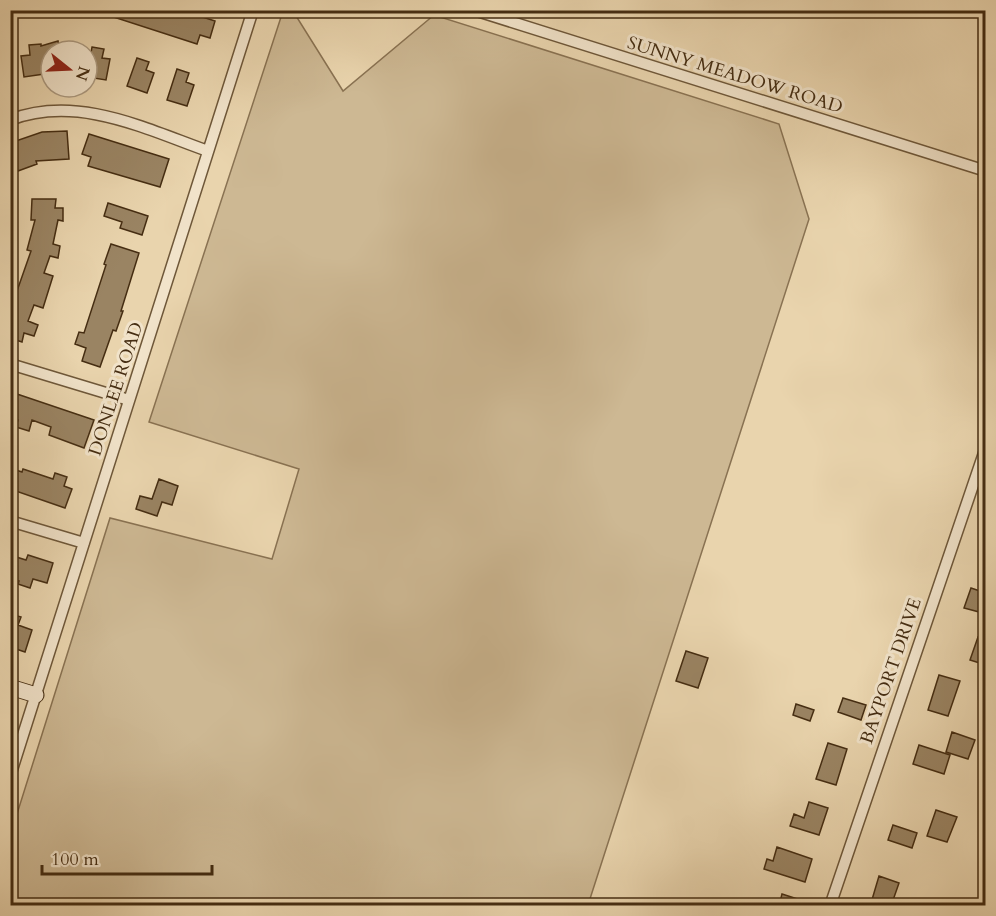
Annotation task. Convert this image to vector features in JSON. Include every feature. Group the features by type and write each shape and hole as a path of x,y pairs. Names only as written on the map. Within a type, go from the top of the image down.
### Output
{"street":[{"name":"DONLEE ROAD","path":"10,777 253,10"},
{"name":"SUNNY MEADOW ROAD","path":"474,10 986,171"},
{"path":"10,120 42,111 66,110 92,114 115,119 208,151"},
{"path":"10,364 129,400"},
{"name":"BAYPORT DRIVE","path":"830,906 986,447"},
{"path":"10,521 84,543"},
{"path":"10,687 36,695"}],"shaded area":[{"path":"283,11 293,11 343,91 434,15 779,124 809,219 588,905 11,905 11,833 110,518 272,559 299,469 149,422"}],"building":[{"path":"98,10 191,10 190,13 215,21 210,38 200,35 197,44 98,12"},
{"path":"39,44 39,75 24,77 21,56 30,55 29,45"},
{"path":"99,48 104,49 102,58 110,59 106,80 99,79"},
{"path":"137,58 149,62 146,70 154,73 147,93 127,86"},
{"path":"177,69 189,73 186,82 194,85 187,106 167,100"},
{"path":"67,131 69,159 36,161 37,164 18,171 10,150 10,143 42,132"},
{"path":"89,134 169,159 160,187 88,166 91,157 82,154"},
{"path":"32,199 56,199 55,208 63,208 63,221 58,220 53,244 60,246 58,258 50,256 44,273 53,276 43,308 34,305 28,321 38,325 34,336 24,333 22,342 10,338 10,311 31,251 27,250 35,220 31,220"},
{"path":"108,203 148,216 142,235 120,228 122,222 104,216"},
{"path":"111,244 139,253 121,311 123,311 116,331 113,330 100,367 82,361 86,348 75,344 79,332 84,333"},
{"path":"17,394 94,420 84,448 49,435 51,427 32,420 29,431 16,427 18,420 10,418 10,414"},
{"path":"10,468 22,472 23,469 53,479 55,473 67,477 64,486 72,489 65,508 10,489"},
{"path":"159,479 178,486 172,505 162,502 157,516 136,509 140,496 152,499"},
{"path":"10,555 26,560 28,555 53,563 47,583 33,579 30,588 10,578"},
{"path":"971,588 986,593 983,613 964,608"},
{"path":"10,614 21,617 18,625 32,630 25,652 10,647"},
{"path":"978,637 986,640 986,665 970,660"},
{"path":"686,651 708,658 698,688 676,681"},
{"path":"939,675 960,681 948,716 928,710"},
{"path":"843,698 866,705 861,720 838,712"},
{"path":"796,704 814,710 810,721 793,715"},
{"path":"952,732 975,740 968,759 946,752"},
{"path":"828,743 847,749 836,785 816,779"},
{"path":"919,745 950,755 944,774 913,764"},
{"path":"809,802 828,808 819,835 790,826 794,814 804,818"},
{"path":"936,810 957,817 947,842 927,836"},
{"path":"893,825 917,833 912,848 888,840"},
{"path":"777,847 812,859 805,882 764,869 767,859 773,861"},
{"path":"879,876 899,883 891,906 878,906 871,903"},
{"path":"782,894 813,904 812,906 779,906"}]}
